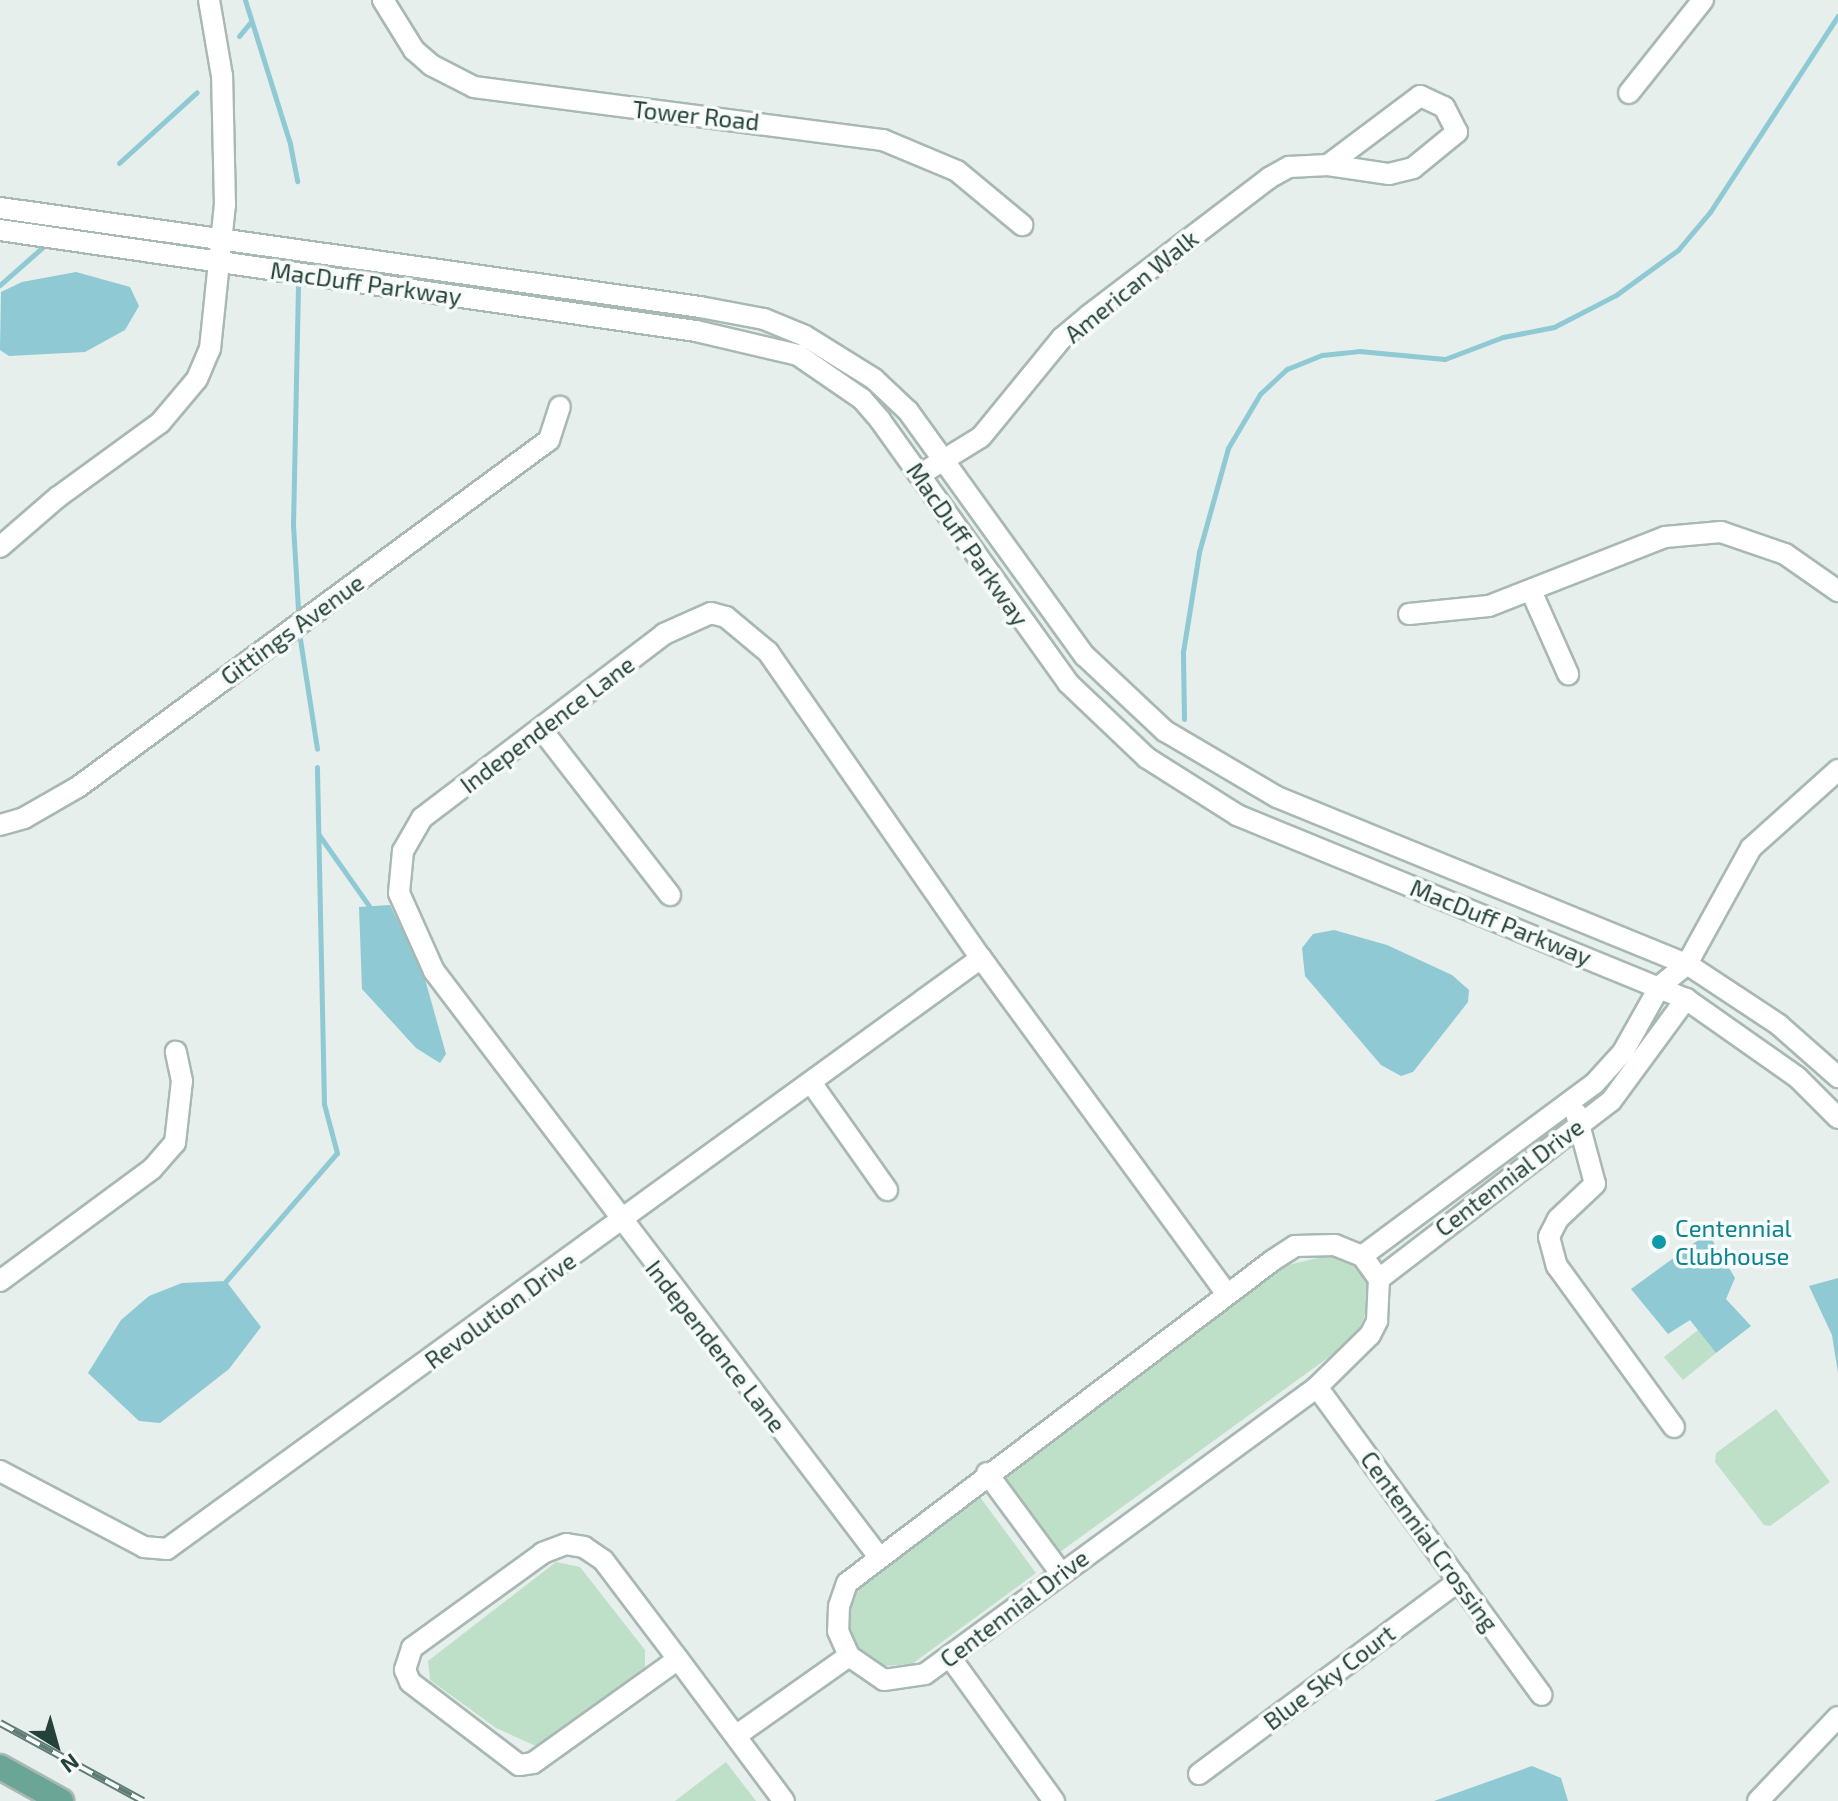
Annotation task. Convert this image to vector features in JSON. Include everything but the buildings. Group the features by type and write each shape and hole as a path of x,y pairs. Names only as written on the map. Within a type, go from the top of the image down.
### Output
{"main road":[{"path":"0,1767 61,1801"}],"street":[{"path":"0,547 184,399 210,349 225,205 222,76 209,0"},
{"name":"Tower Road","path":"383,0 414,50 431,65 474,87 883,140 957,171 1022,225"},
{"path":"1629,93 1697,2"},
{"name":"American Walk","path":"921,474 981,437 1009,409 1062,338 1269,178 1289,167 1328,165 1389,174 1413,168 1457,132 1444,107 1420,96 1328,165"},
{"name":"MacDuff Parkway","path":"0,208 764,319 817,342 874,379 908,411 947,460 1085,656 1165,731 1277,797 1687,964 1779,1025 1838,1077"},
{"name":"MacDuff Parkway","path":"0,230 759,342 798,355 862,399 921,474 1068,683 1147,758 1237,815 1686,999 1797,1077 1838,1118"},
{"name":"Gittings Avenue","path":"0,825 24,818 78,787 549,440 560,407"},
{"path":"1409,614 1489,606 1532,593 1665,537 1721,532 1785,554 1838,591"},
{"path":"1532,593 1568,674"},
{"name":"Independence Lane","path":"879,1557 621,1223 434,971 399,893 403,851 422,818 677,626 711,613 726,617 768,652 981,958 1227,1294"},
{"path":"542,730 670,895"},
{"path":"1660,986 1687,964 1751,848 1838,770"},
{"name":"Revolution Drive","path":"0,1471 144,1547 167,1549 621,1223 981,958"},
{"path":"1686,999 1687,964"},
{"name":"Centennial Drive","path":"1362,1256 1570,1103 1623,1052 1660,986"},
{"name":"Centennial Drive","path":"849,1656 884,1680 905,1680 950,1657 1060,1572 1317,1387 1370,1335 1377,1321 1379,1279 1611,1101 1642,1066 1686,999"},
{"path":"0,1281 152,1169 175,1143 182,1081 176,1052"},
{"path":"812,1084 887,1190"},
{"path":"1570,1103 1582,1122 1595,1184 1558,1219 1549,1237 1557,1266 1674,1427"},
{"path":"737,1735 849,1656 838,1631 839,1606 847,1583 987,1473 1227,1294 1295,1246 1335,1245 1362,1256 1379,1279"},
{"name":"Centennial Crossing","path":"1317,1387 1542,1695"},
{"path":"987,1473 1060,1572"},
{"path":"678,1659 533,1763 519,1765 410,1682 405,1670 412,1648 543,1553 566,1544 584,1547 603,1560 737,1735 784,1801"},
{"name":"Blue Sky Court","path":"1199,1774 1459,1581"},
{"path":"950,1657 1054,1801"},
{"path":"1758,1801 1838,1717"}],"green space":[{"path":"1335,1254 1364,1267 1374,1296 1354,1339 1060,1552 1006,1480 1009,1471 1288,1265"},
{"path":"1698,1330 1716,1353 1683,1380 1664,1357"},
{"path":"1776,1409 1830,1482 1770,1526 1764,1525 1715,1462 1716,1453"},
{"path":"977,1493 1036,1573 912,1664 885,1666 861,1655 844,1626 858,1581"},
{"path":"556,1562 580,1567 645,1650 645,1667 538,1747 496,1728 430,1680 428,1661"},
{"path":"726,1762 756,1801 675,1801"}],"water":[{"path":"76,272 130,287 139,306 125,330 85,352 9,356 0,350 1,292 22,282"},
{"path":"390,905 423,972 446,1054 440,1063 416,1048 362,989 359,907"},
{"path":"1334,930 1387,945 1452,975 1469,990 1468,1002 1413,1072 1401,1076 1381,1065 1305,976 1302,948 1313,934"},
{"path":"1708,1233 1735,1278 1726,1299 1751,1326 1716,1353 1690,1320 1668,1334 1631,1289"},
{"path":"1838,1278 1838,1373 1832,1335 1809,1286"},
{"path":"226,1281 261,1327 229,1369 160,1423 139,1421 88,1373 121,1320 149,1296 182,1283"},
{"path":"1532,1766 1561,1778 1568,1801 1434,1801"}],"waterway":[{"path":"245,0 290,144 297,181"},
{"path":"1184,719 1183,652 1199,552 1228,448 1260,394 1287,369 1322,355 1359,351 1445,359 1503,337 1554,327 1616,295 1678,250 1710,212 1838,16"},
{"path":"239,36 250,23"},
{"path":"119,163 197,92"},
{"path":"0,285 45,245"},
{"path":"298,283 293,525 298,609"},
{"path":"300,639 317,749"},
{"path":"226,1281 337,1153 324,1104 317,767"},
{"path":"319,835 369,906"}],"railway":[{"path":"0,1723 143,1801"}],"place":[{"name":"Centennial Clubhouse","path":"1659,1242"}]}
